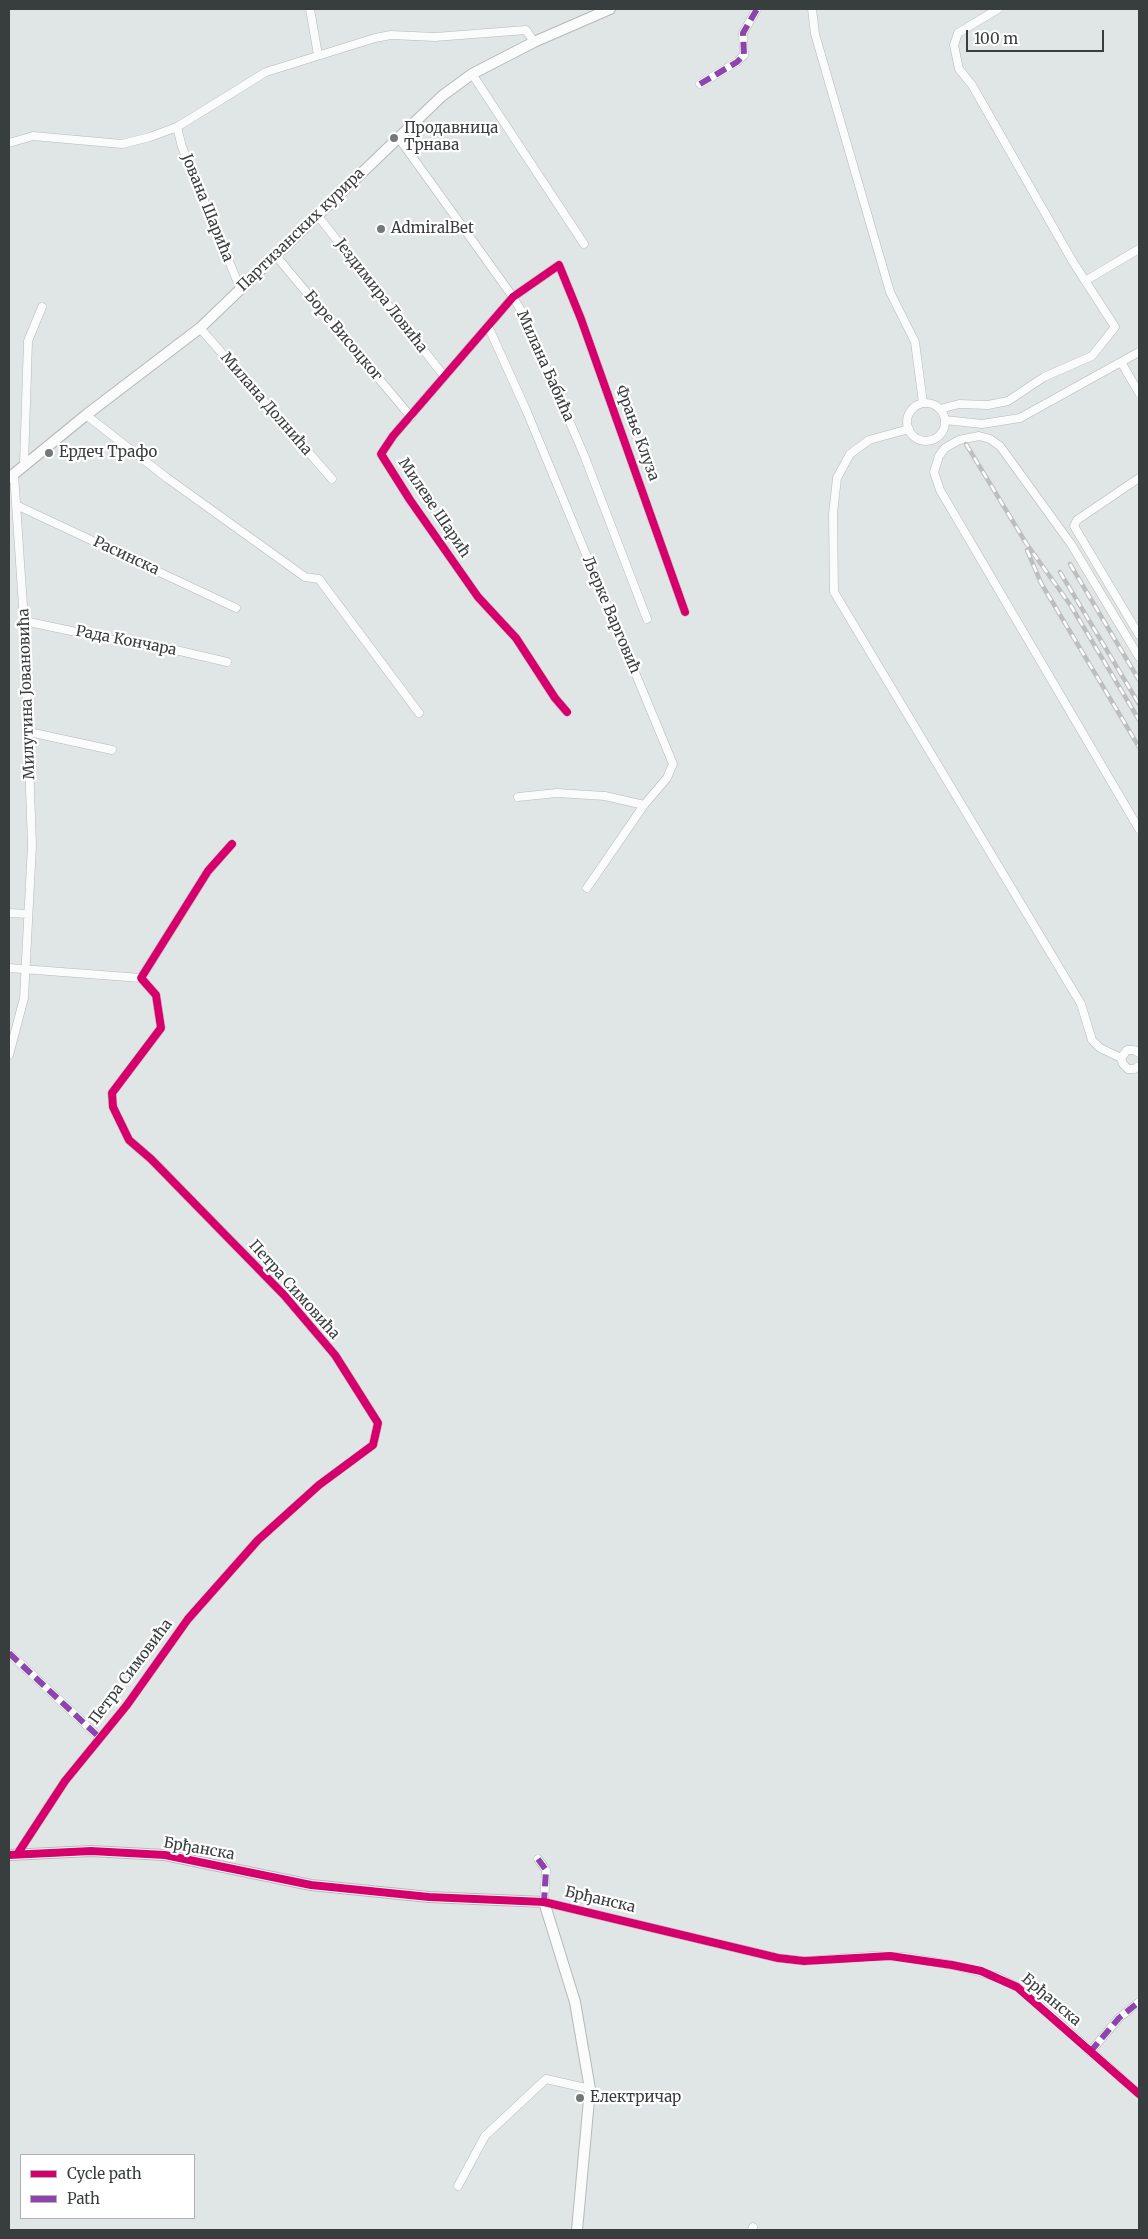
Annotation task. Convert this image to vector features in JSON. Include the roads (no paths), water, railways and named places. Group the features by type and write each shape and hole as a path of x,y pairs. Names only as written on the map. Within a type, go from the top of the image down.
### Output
{"street":[{"path":"310,9 318,55"},
{"name":"Партизанских курира","path":"11,476 86,414 200,328 442,96 472,74 534,42 610,9"},
{"path":"700,84 737,62 744,55 743,33 757,9"},
{"path":"812,9 815,34 890,292 915,342 923,403"},
{"path":"940,409 959,404 988,405 1008,401 1044,377 1092,356 1115,327 1085,281 972,85 959,69 954,45 958,33 998,9"},
{"path":"9,143 33,136 122,144 176,127 266,72 374,38 391,36 435,37 526,30 534,42"},
{"path":"472,74 584,244"},
{"name":"Јована Шарића","path":"176,127 185,154 240,288"},
{"name":"Милана Бабића","path":"398,137 513,297 523,314 584,455 647,619"},
{"name":"Јездимира Ловића","path":"318,216 444,376"},
{"path":"1085,281 1139,249"},
{"name":"Боре Висоцког","path":"276,256 411,417"},
{"name":"Милеве Шарић","path":"559,265 513,297 393,436 382,454 410,500 478,597 516,638 555,698 567,712"},
{"name":"Фрање Клуза","path":"559,265 581,319 685,612"},
{"path":"24,464 28,341 42,307"},
{"name":"Љерке Варговић","path":"488,326 527,412 673,764 667,778 644,804 587,888"},
{"name":"Милана Долнића","path":"200,328 332,479"},
{"path":"945,420 982,424 1020,418 1139,352"},
{"path":"1121,362 1139,392"},
{"path":"923,403 935,405 940,409 945,420 942,431 933,439 922,440 916,438 909,428 908,416 912,410 923,403"},
{"path":"86,414 167,478 305,577 319,579 419,712"},
{"path":"909,428 869,440 850,454 837,478 833,514 834,592 1080,1004 1092,1040 1100,1048 1121,1058"},
{"path":"1139,657 1071,544 1000,446 990,439 979,436 959,440 945,448 939,456 934,472 940,490 1139,829"},
{"name":"Милутина Јовановића","path":"9,1055 24,998 24,969 32,845 24,621 16,504 11,476"},
{"path":"1139,478 1077,520 1074,526 1139,635"},
{"name":"Расинска","path":"16,504 236,608"},
{"name":"Рада Кончара","path":"24,621 132,644 150,644 227,662"},
{"path":"29,732 112,750"},
{"path":"518,797 557,793 605,796 644,804"},
{"path":"9,968 141,978 208,871 232,844"},
{"path":"9,913 28,914"},
{"name":"Петра Симовића","path":"13,1854 65,1781 126,1705 188,1619 258,1540 319,1485 373,1445 378,1423 335,1355 284,1295 151,1159 129,1140 113,1107 112,1093 161,1028 156,995 141,978"},
{"path":"1139,1053 1134,1050 1127,1050 1121,1058 1122,1064 1128,1069 1134,1069 1139,1066"},
{"path":"9,1653 99,1737"},
{"name":"Брђанска","path":"13,1854 91,1851 165,1855 311,1885 429,1896 544,1902 778,1958 804,1961 890,1956 952,1964 982,1971 1017,1987 1139,2094"},
{"path":"538,1859 546,1870 544,1902 575,2002 590,2089 577,2230"},
{"path":"1090,2052 1119,2018 1139,2002"},
{"path":"458,2186 485,2136 546,2080 590,2089"}],"railway":[{"path":"966,444 1026,543 1071,606 1139,720"},
{"path":"1027,550 1041,583 1139,747"},
{"path":"1070,564 1139,680"},
{"path":"1060,572 1139,704"}],"place":[{"name":"Продавница Трнава","path":"394,138"},
{"name":"AdmiralBet","path":"381,229"},
{"name":"Ердеч Трафо","path":"49,453"},
{"name":"Електричар","path":"580,2098"}]}
